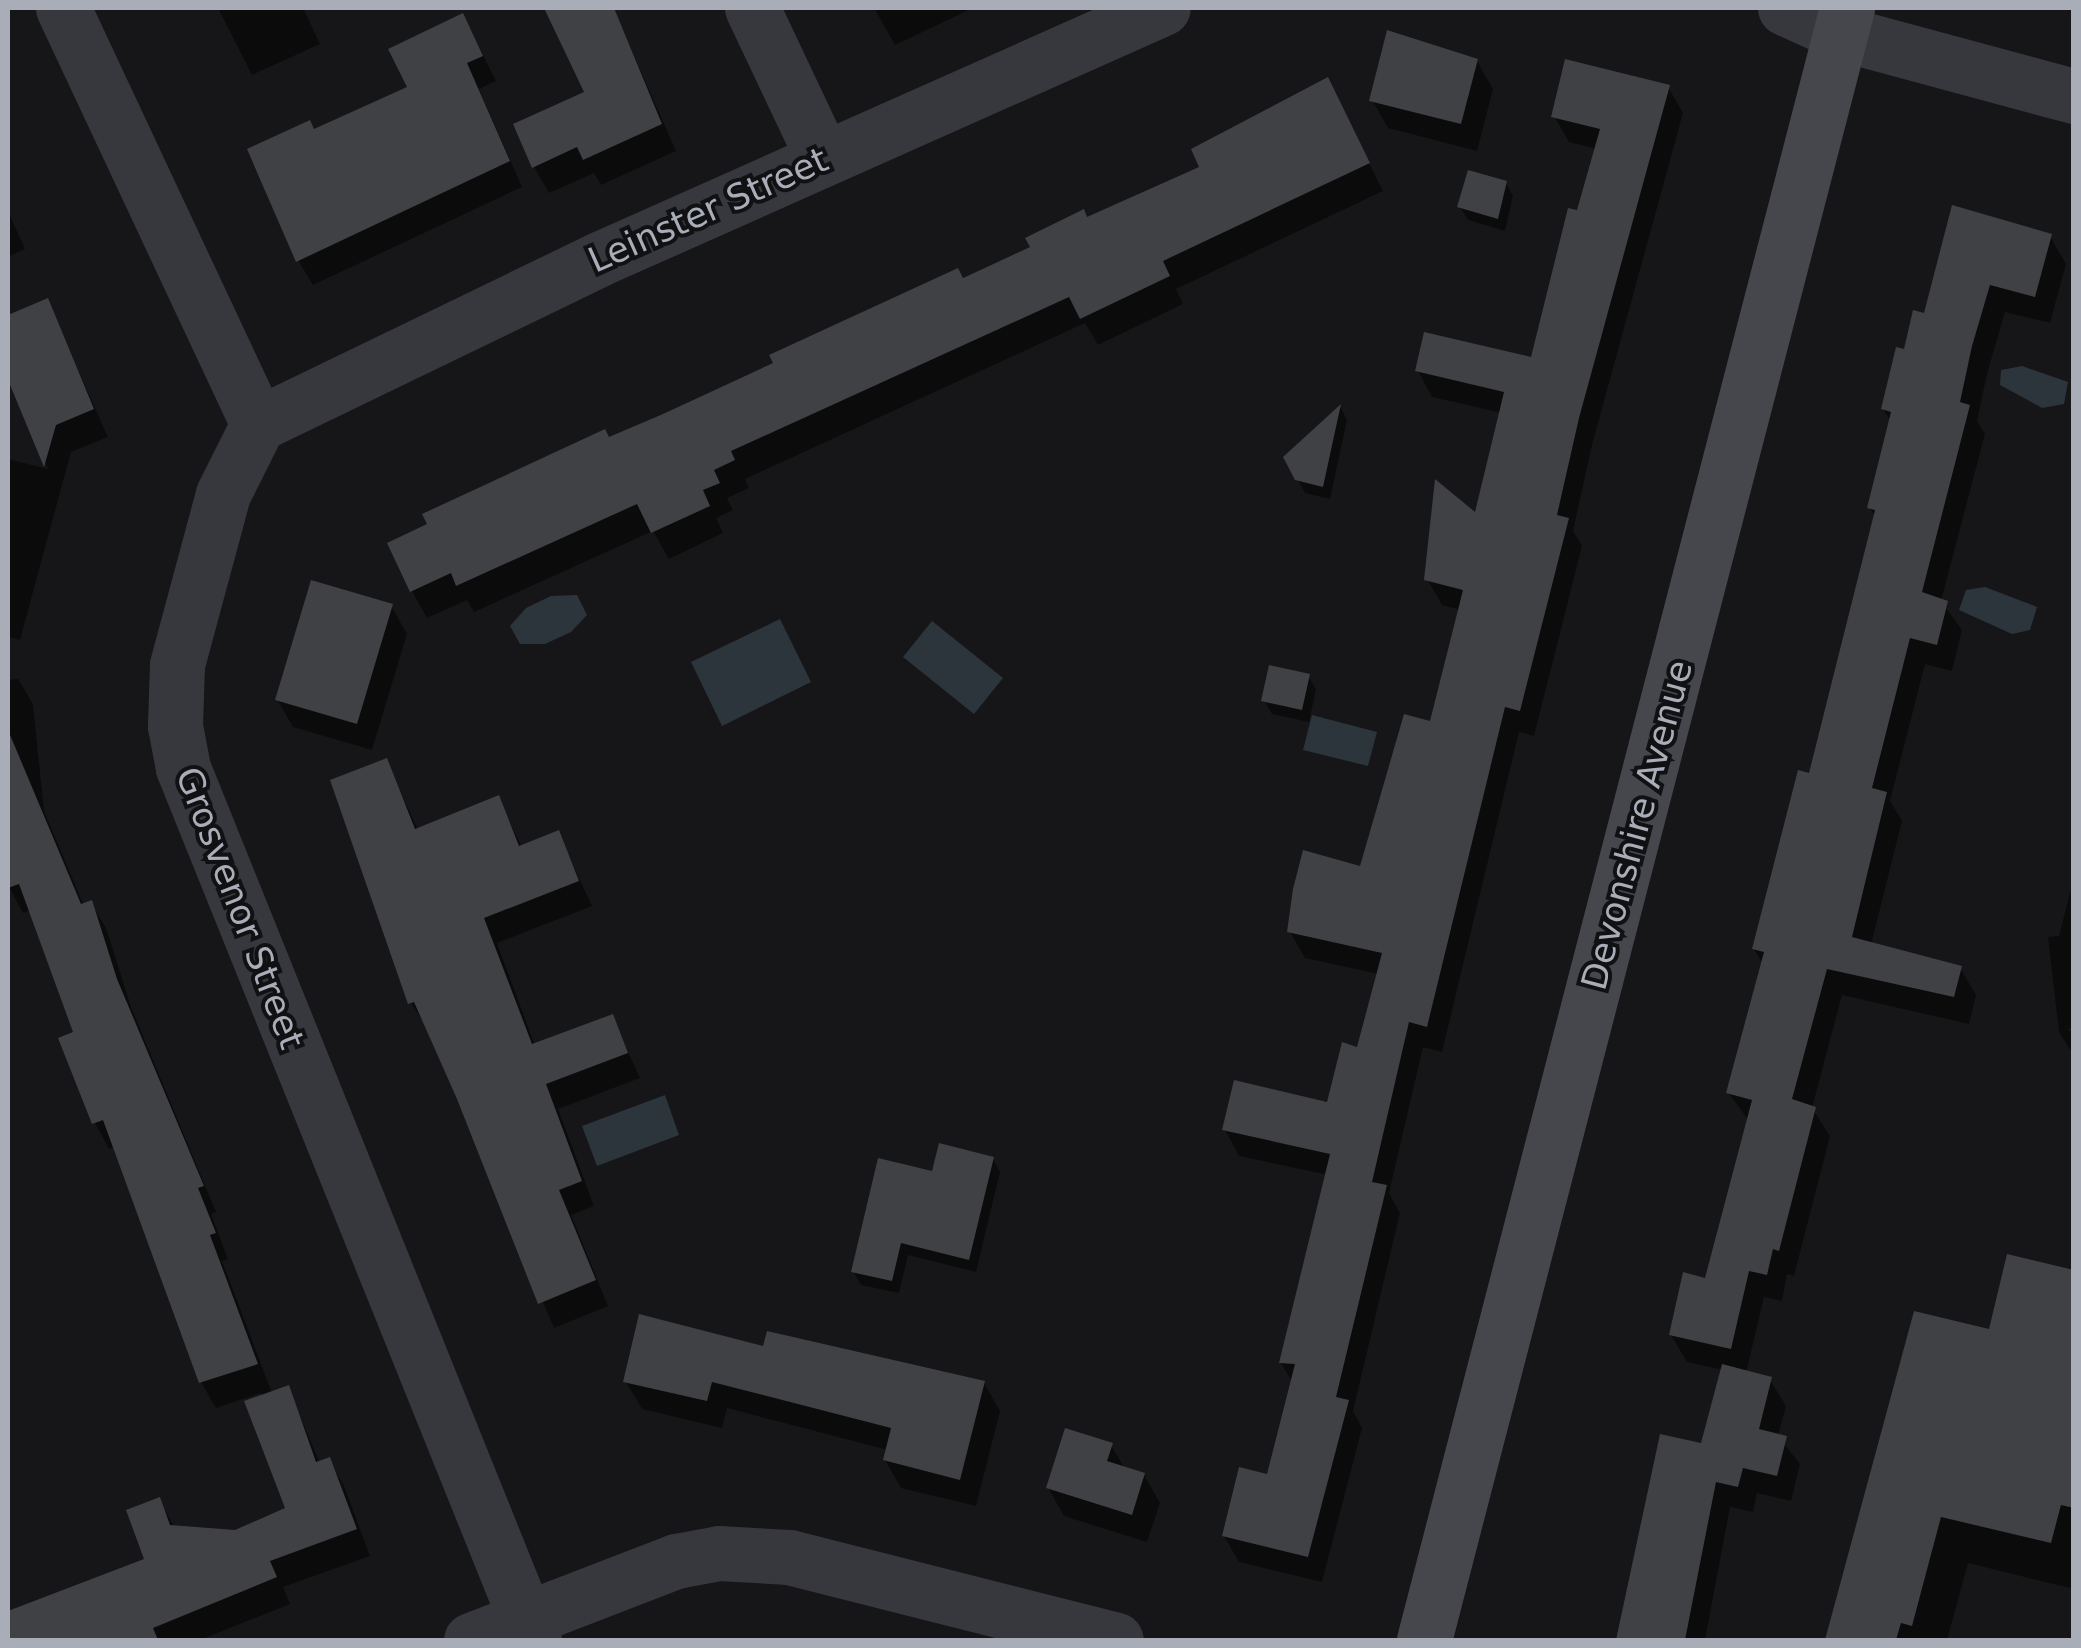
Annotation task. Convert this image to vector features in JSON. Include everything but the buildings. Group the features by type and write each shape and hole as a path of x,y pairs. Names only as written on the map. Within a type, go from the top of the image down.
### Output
{"main road":[{"name":"Devonshire Avenue","path":"1424,1640 1844,20"}],"street":[{"path":"63,8 258,424"},
{"path":"752,8 823,158"},
{"name":"Leinster Street","path":"258,424 362,370 823,158 1163,8"},
{"path":"1785,8 1844,20 2074,96"},
{"name":"Grosvenor Street","path":"258,424 223,494 177,665 175,726 183,768 530,1629"},
{"path":"471,1640 530,1629 676,1562 719,1553 789,1557 1116,1640"}],"shaded area":[{"path":"2022,366 2068,382 2064,404 2042,408 2000,385 2001,370"},
{"path":"1985,587 2037,607 2030,630 2012,634 1959,610 1966,590"},
{"path":"577,595 587,615 571,632 545,644 520,644 510,626 526,608 551,596"},
{"path":"780,619 811,682 722,726 691,662"},
{"path":"932,621 1003,678 974,714 903,657"},
{"path":"1312,715 1377,732 1368,766 1303,750"},
{"path":"665,1095 679,1135 597,1166 582,1126"}]}
